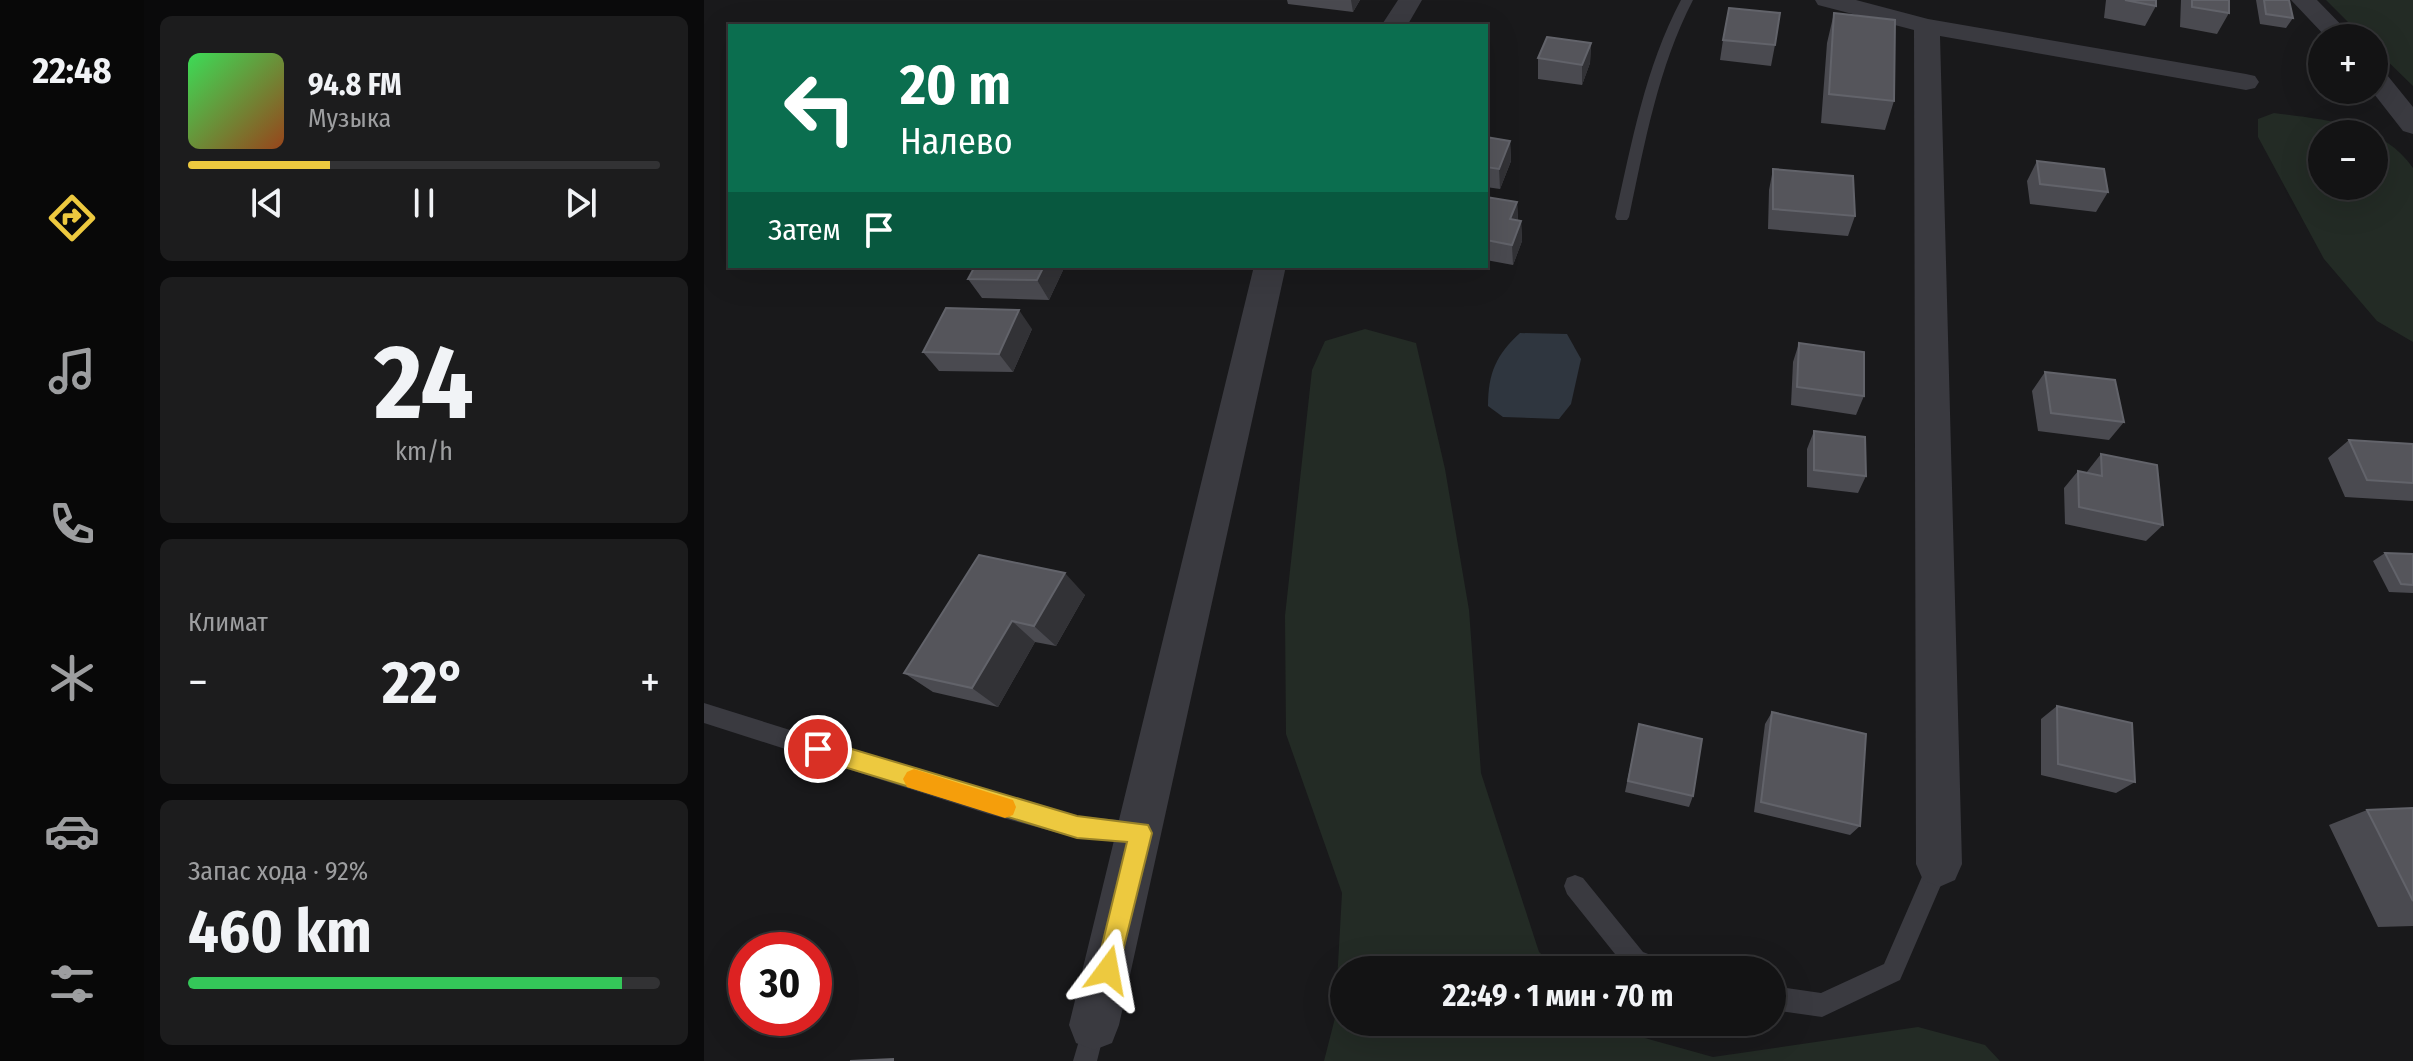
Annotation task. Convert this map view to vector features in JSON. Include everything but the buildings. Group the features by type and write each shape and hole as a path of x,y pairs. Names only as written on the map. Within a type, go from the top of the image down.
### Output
{"street":[{"path":"1395,24 1410,0"},
{"path":"1827,0 1927,26 2246,82"},
{"path":"2303,0 2327,24"},
{"path":"1927,26 1939,864"},
{"path":"2388,94 2413,125"},
{"path":"1090,1043 1270,268"}],"lane":[{"path":"1622,217 1668,33 1687,0"},
{"path":"704,713 988,803 1077,827 1141,833"},
{"path":"1786,1000 1822,1005 1892,972 1939,864"},
{"path":"1575,886 1631,956"}],"shaded area":[{"path":"2326,0 2413,0 2413,86 2388,62 2388,24 2350,24"},
{"path":"2274,113 2319,120 2308,120 2308,200 2388,200 2388,143 2413,168 2413,342 2377,321 2324,259 2258,137 2258,119"},
{"path":"1365,329 1416,343 1445,469 1469,610 1481,773 1539,952 1543,956 1338,956 1342,893 1286,734 1285,616 1312,370 1325,341"},
{"path":"1520,333 1567,334 1581,359 1571,404 1559,419 1503,417 1488,406 1495,365"},
{"path":"1918,1027 1985,1045 2000,1061 1324,1061 1330,1036 1638,1036 1713,1057"}],"slow traffic":[{"path":"914,779 1005,807"}],"route":[{"path":"818,749 988,803 1077,827 1141,833 1108,970"}]}
